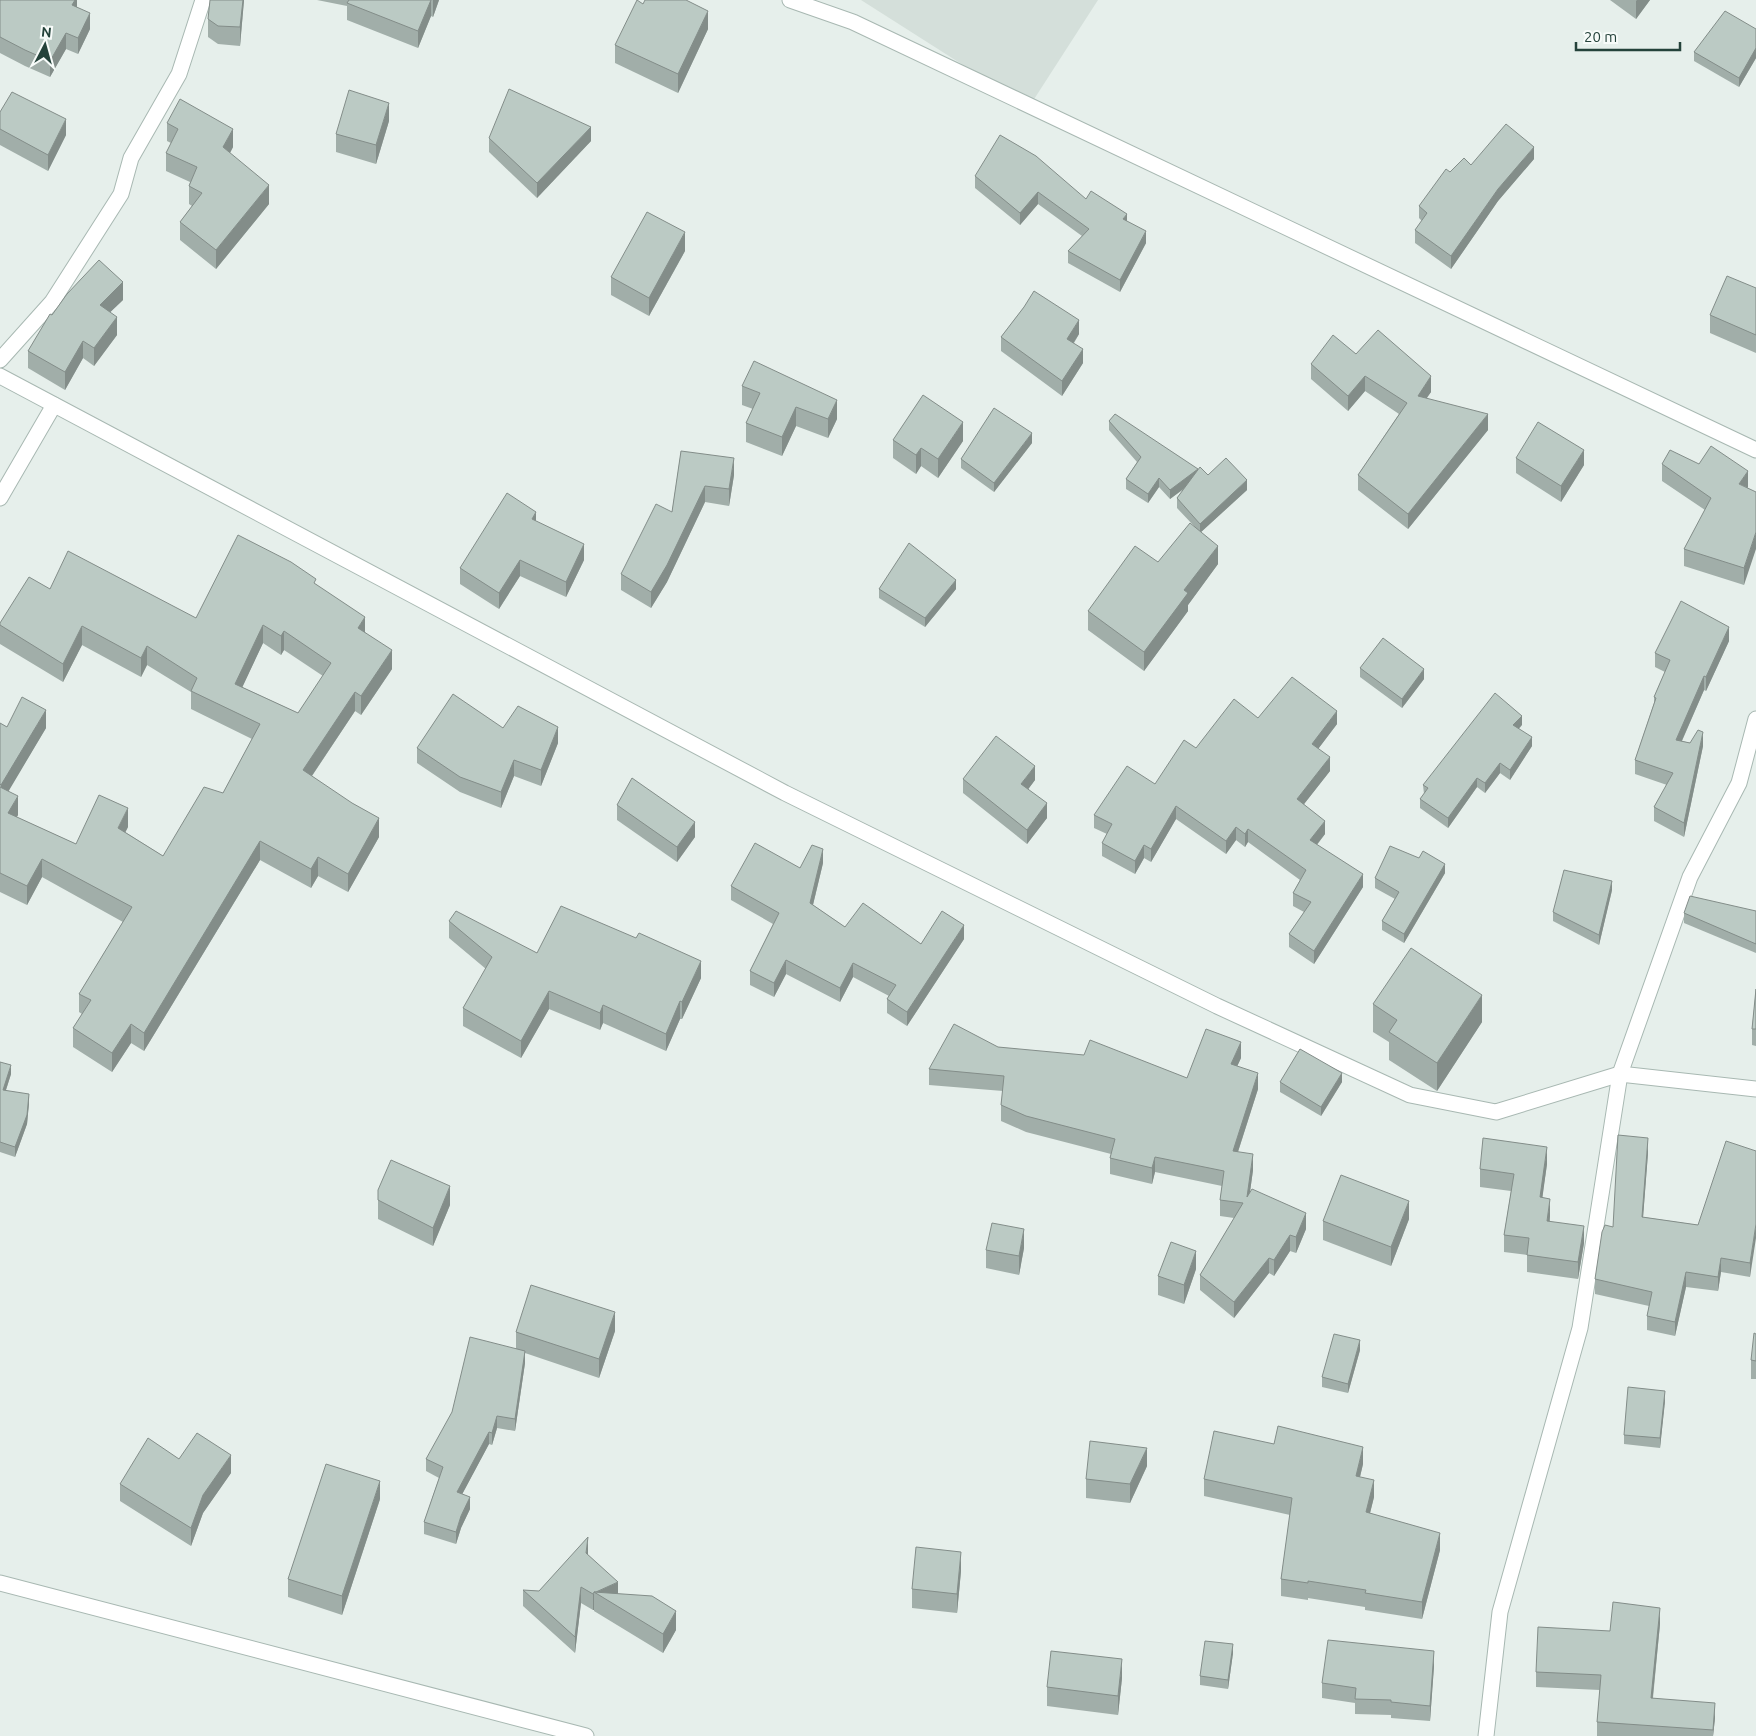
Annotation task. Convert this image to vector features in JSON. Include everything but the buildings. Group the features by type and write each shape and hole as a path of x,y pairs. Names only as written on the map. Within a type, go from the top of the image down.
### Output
{"street":[{"path":"0,360 52,302 121,194 131,158 179,74 203,0"},
{"path":"790,0 853,22 1756,450"},
{"path":"0,376 785,793 1208,1001 1410,1095 1496,1112 1620,1074 1756,1089"},
{"path":"0,498 54,405"},
{"path":"1486,1736 1500,1612 1580,1328 1620,1074 1690,877 1739,783 1756,720"},
{"path":"0,1584 586,1736"}],"shaded area":[{"path":"861,0 1098,0 1029,107"}]}
